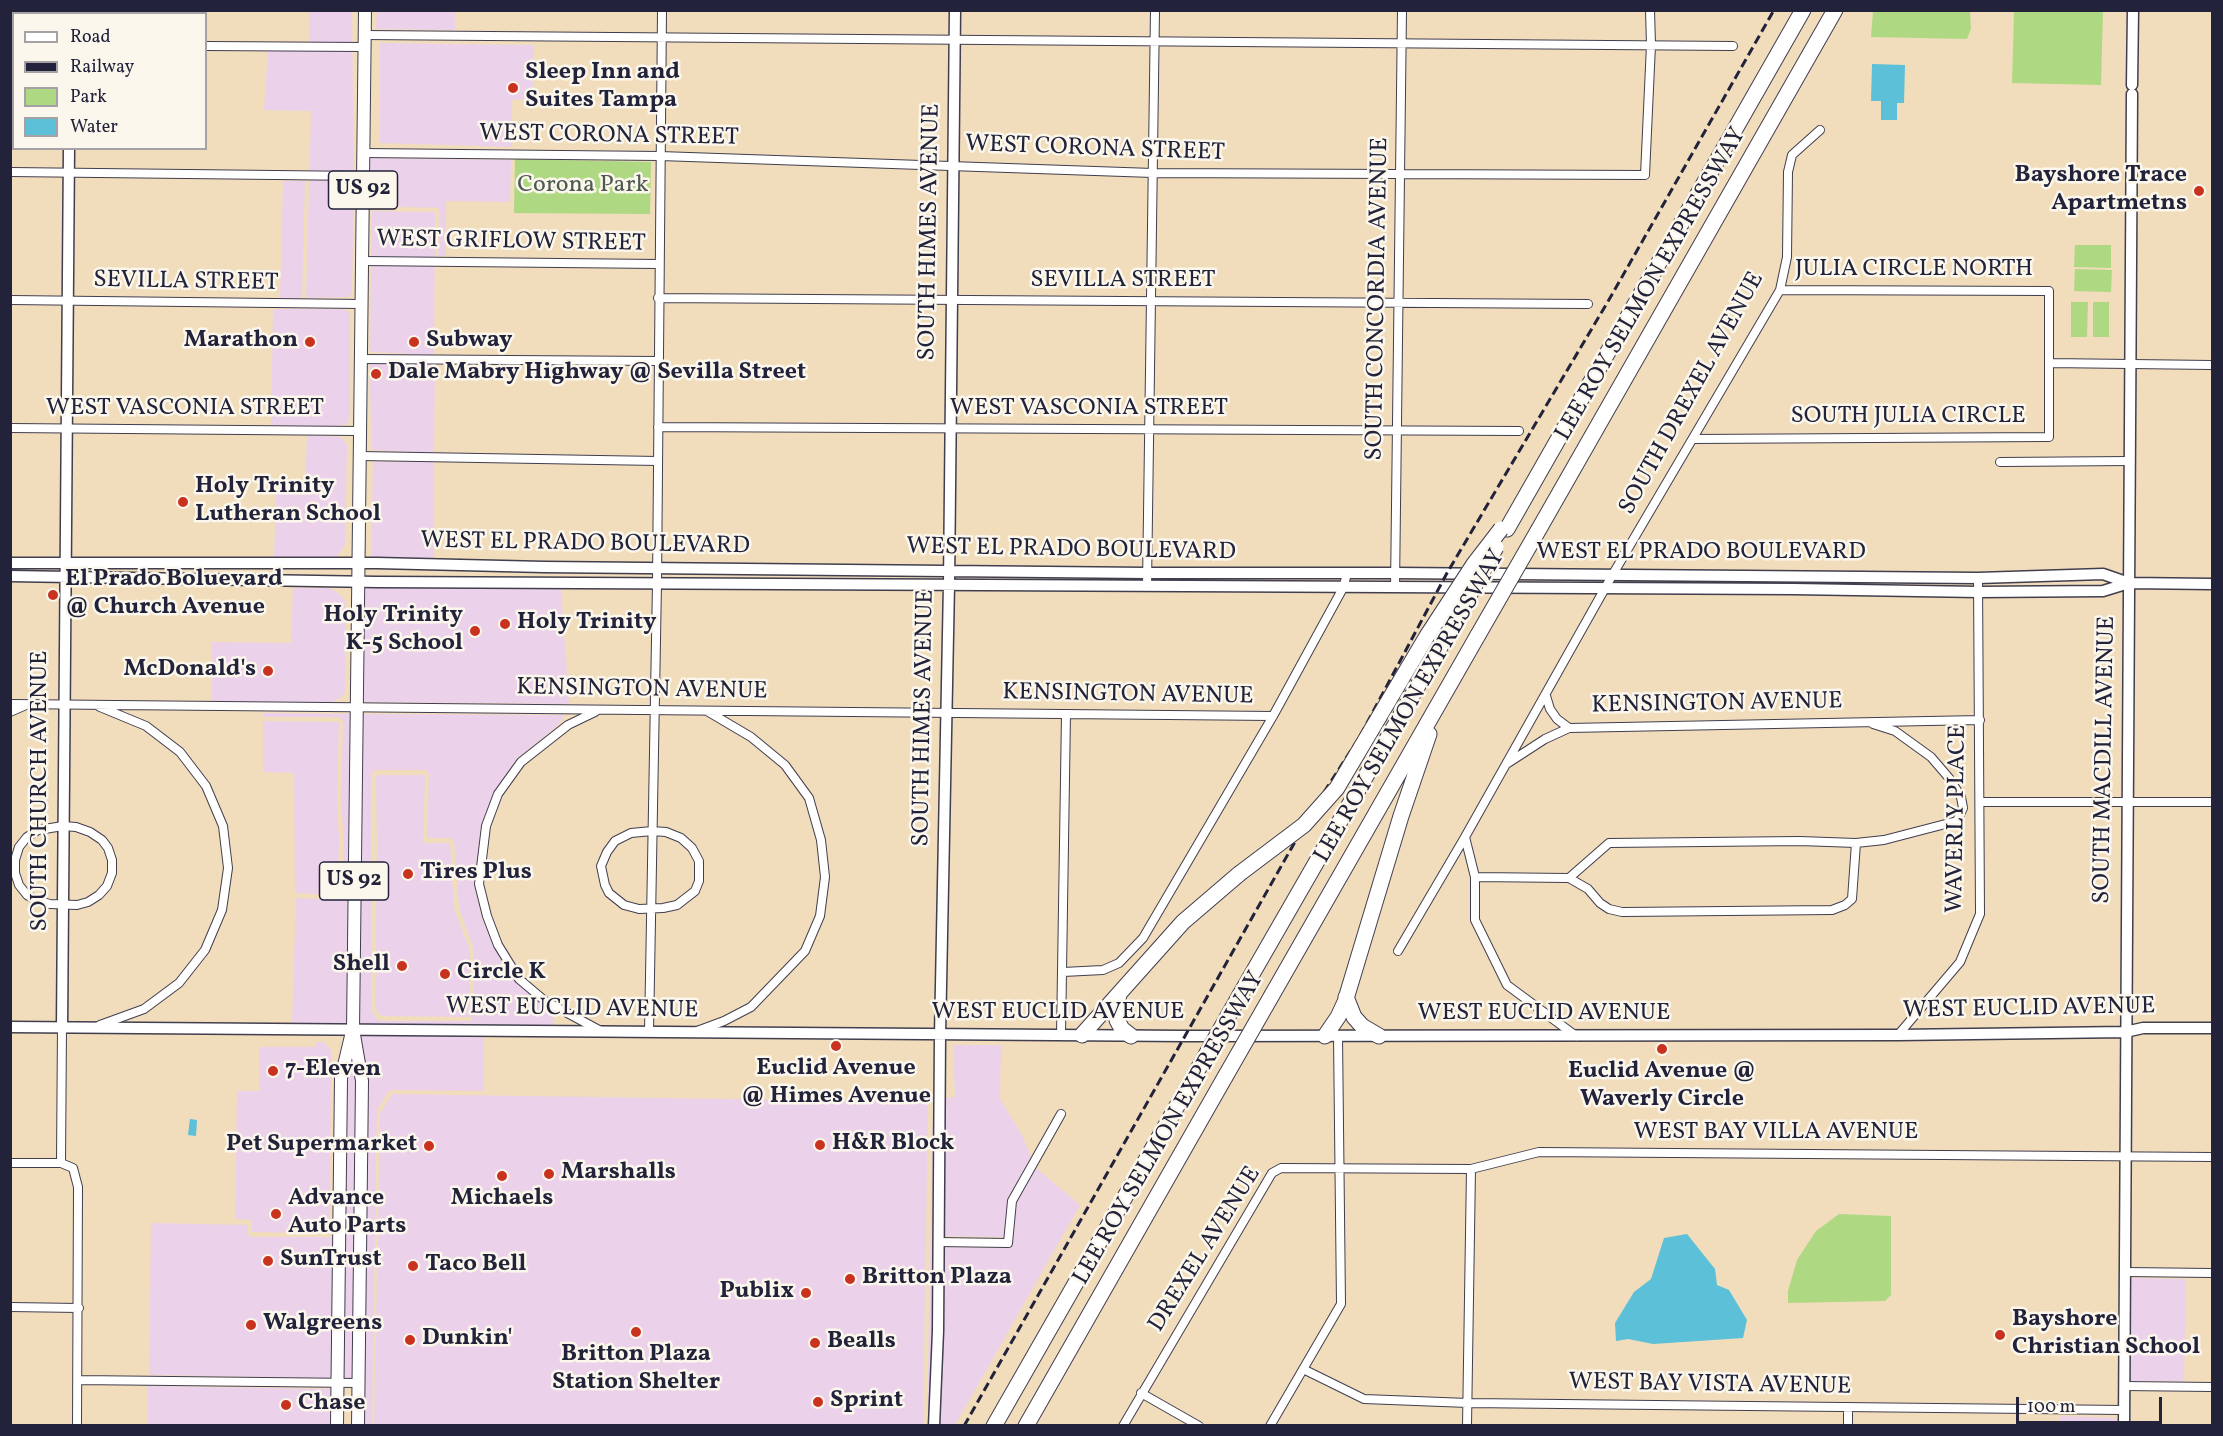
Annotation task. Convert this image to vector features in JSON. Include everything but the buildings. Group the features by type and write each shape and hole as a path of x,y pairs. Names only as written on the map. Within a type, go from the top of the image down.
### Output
{"highway":[{"name":"LEE ROY SELMON EXPRESSWAY","path":"994,1425 1803,10"},
{"name":"LEE ROY SELMON EXPRESSWAY","path":"1026,1425 1835,10"},
{"path":"1082,1035 1183,922 1239,874 1304,825 1337,788 1426,636 1474,564 1507,526"},
{"path":"1331,1036 1347,997 1401,816 1441,700"},
{"path":"1119,995 1116,1005 1117,1020 1122,1029 1131,1036"},
{"path":"1347,997 1354,1017 1362,1026 1379,1036"}],"main road":[{"name":"US 92","path":"358,1425 362,1081 353,1029 365,10"},
{"name":"US 92","path":"337,1425 341,1078 353,1029"}],"street":[{"path":"649,1032 657,583 662,10"},
{"name":"SOUTH HIMES AVENUE","path":"934,1425 938,1331 940,1035 949,584 955,10"},
{"path":"1147,586 1155,10"},
{"name":"SOUTH CONCORDIA AVENUE","path":"1395,588 1402,10"},
{"path":"1650,10 1651,45"},
{"name":"SOUTH MACDILL AVENUE","path":"2124,1425 2133,10"},
{"path":"207,46 364,41 662,38 1733,46"},
{"name":"WEST CORONA STREET","path":"363,153 660,156 1153,173 1645,175 1651,45"},
{"name":"SOUTH DREXEL AVENUE","path":"1465,837 1613,574 1780,290 1788,257 1788,172 1792,155 1820,130"},
{"name":"SOUTH CHURCH AVENUE","path":"61,1163 69,150"},
{"path":"10,172 363,176"},
{"name":"WEST GRIFLOW STREET","path":"362,261 659,264"},
{"name":"JULIA CIRCLE NORTH","path":"1780,290 2049,291 2049,363"},
{"name":"SEVILLA STREET","path":"658,298 1588,304"},
{"name":"SEVILLA STREET","path":"10,300 362,304"},
{"path":"361,358 658,361"},
{"path":"2049,363 2212,365"},
{"name":"SOUTH JULIA CIRCLE","path":"1693,439 2049,437 2049,363"},
{"name":"WEST VASCONIA STREET","path":"658,427 1519,431"},
{"name":"WEST VASCONIA STREET","path":"10,428 360,431"},
{"path":"360,456 658,461"},
{"path":"2000,462 2130,461"},
{"name":"WEST EL PRADO BOULEVARD","path":"10,563 358,563 808,570 1978,578 2103,574 2129,583"},
{"path":"544,567 544,582"},
{"path":"808,570 808,583"},
{"path":"1062,972 1103,970 1119,963 1143,938 1272,717 1344,588 1347,574"},
{"name":"WEST EL PRADO BOULEVARD","path":"10,576 357,581 1979,592 2103,591 2129,583 2212,584"},
{"path":"1793,576 1793,589"},
{"name":"WAVERLY PLACE","path":"1898,1035 1960,962 1980,915 1978,578"},
{"name":"KENSINGTON AVENUE","path":"1546,696 1550,709 1557,719 1569,728"},
{"name":"KENSINGTON AVENUE","path":"10,704 1272,717"},
{"path":"10,712 29,704"},
{"path":"89,1027 106,1024 144,1009 179,983 205,950 222,910 228,868 223,826 206,786 180,752 147,726 94,705"},
{"path":"598,710 568,725 521,762 498,794 486,826 479,884 487,916 498,945 519,979 545,1001 600,1031"},
{"path":"692,1032 724,1021 751,1007 805,951 819,916 825,877 821,840 808,798 785,765 751,737 706,711"},
{"path":"1061,1036 1066,714"},
{"name":"KENSINGTON AVENUE","path":"1505,765 1569,728 1980,720"},
{"name":"KENSINGTON AVENUE","path":"1865,722 1895,731 1931,757 1949,778 1961,798 1963,808"},
{"path":"1569,878 1610,843 1789,841 1856,843 1884,840 1957,821 1963,808 1980,805 2212,802"},
{"path":"63,826 76,827 90,832 102,840 112,860 107,886 88,902 62,904 38,901 27,895 19,885 15,866 20,847 27,837 38,830 63,826"},
{"path":"652,831 666,832 681,838 692,848 699,861 699,881 695,891 677,905 639,909 616,900 604,885 601,866 615,841 631,834 652,831"},
{"path":"1465,837 1475,877 1475,920 1507,985 1576,1036"},
{"path":"1398,951 1465,837"},
{"path":"1475,877 1569,878 1588,889 1600,903 1609,909 1622,912 1832,910 1845,905 1852,899 1856,843"},
{"name":"WEST EUCLID AVENUE","path":"13,1026 1061,1036 1898,1035 2125,1032 2143,1028 2212,1028"},
{"path":"1270,1425 1341,1304 1340,1168 1331,1036"},
{"path":"938,1242 1008,1243 1012,1201 1061,1114"},
{"name":"WEST BAY VILLA AVENUE","path":"1340,1168 1471,1168 1539,1152 2212,1157"},
{"path":"10,1162 61,1163 73,1168 78,1187 77,1425"},
{"name":"DREXEL AVENUE","path":"1123,1425 1272,1173 1281,1168 1292,1167 1340,1168"},
{"path":"1467,1425 1471,1168"},
{"path":"2125,1272 2212,1273"},
{"path":"10,1307 79,1308"},
{"name":"WEST BAY VISTA AVENUE","path":"1303,1369 1364,1399 1468,1403 2124,1410"},
{"path":"78,1380 358,1383"},
{"path":"2124,1386 2212,1387"},
{"path":"1141,1393 1199,1425"},
{"path":"1848,1407 1848,1425"}],"shaded area":[{"path":"377,10 455,11 455,30 376,29"},
{"path":"309,11 352,11 354,187 352,292 349,297 306,298 311,111 264,110 268,49 309,50"},
{"path":"380,43 534,45 533,99 512,100 512,147 380,143"},
{"path":"368,158 511,160 510,202 446,201 446,256 438,256 440,212 438,208 372,206 368,208"},
{"path":"283,181 305,181 302,298 280,298"},
{"path":"372,211 435,212 434,355 370,352"},
{"path":"273,309 341,309 350,312 350,417 347,424 331,428 271,425"},
{"path":"369,364 435,364 434,453 372,450"},
{"path":"307,435 341,437 347,445 345,544 334,558 274,558 276,493 305,495"},
{"path":"373,462 433,462 434,559 371,559"},
{"path":"362,587 561,588 569,704 361,702"},
{"path":"293,588 330,588 345,601 345,691 342,697 332,702 212,702 212,642 291,643"},
{"path":"263,713 350,714 348,1024 292,1023 296,898 338,900 342,895 343,721 339,717 263,717"},
{"path":"360,714 565,715 556,727 517,758 494,792 481,825 474,883 482,919 503,965 516,983 553,1012 554,1025 358,1024","holes":["374,770 425,770 429,774 427,838 450,838 454,841 459,908 474,950 472,1021 385,1021 377,1020 371,1009 371,775"]},
{"path":"263,721 339,722 338,895 295,893 294,773 263,772"},
{"path":"376,775 425,775 423,843 450,843 454,909 470,950 470,1017 385,1016 379,1015 375,1007"},
{"path":"359,1035 484,1036 484,1091 392,1090 388,1092 377,1110 372,1426 363,1425"},
{"path":"316,1042 324,1042 331,1050 330,1233 251,1232 252,1220 235,1219 237,1091 259,1091 259,1047 315,1047"},
{"path":"953,1045 1001,1045 1000,1099 1023,1137 1031,1157 1008,1198 1003,1237 943,1236 944,1098 955,1097"},
{"path":"352,1054 357,1082 353,1378 343,1378 346,1079"},
{"path":"392,1094 928,1102 923,1425 374,1425 380,1113"},
{"path":"930,1097 934,1098 933,1331 929,1425 927,1426 933,1102"},
{"path":"1036,1168 1080,1205 955,1425 939,1426 943,1331 943,1247 1008,1248 1013,1243 1017,1202"},
{"path":"151,1223 248,1225 247,1233 251,1237 331,1237 334,1233 333,1378 149,1375"},
{"path":"2130,1278 2186,1279 2184,1381 2129,1381"},
{"path":"148,1386 333,1389 332,1425 148,1426"},
{"path":"2060,1416 2116,1418 2116,1425 2060,1425"}],"green space":[{"path":"1873,11 1970,11 1971,29 1967,39 1871,37"},
{"path":"2014,11 2103,11 2101,85 2012,83"},
{"name":"Corona Park","path":"515,159 651,162 650,214 514,213"},
{"path":"2075,245 2111,245 2111,268 2074,267"},
{"path":"2075,269 2112,270 2111,292 2074,291"},
{"path":"2071,302 2088,302 2087,337 2071,337"},
{"path":"2093,302 2109,302 2109,337 2093,337"},
{"path":"1839,1214 1891,1216 1891,1295 1885,1301 1788,1303 1788,1291 1797,1260 1816,1231"}],"water":[{"path":"1872,64 1905,65 1904,103 1897,103 1897,120 1881,120 1881,101 1871,101"},
{"path":"190,1119 197,1120 196,1136 188,1135"},
{"path":"1687,1234 1715,1269 1717,1285 1729,1290 1747,1320 1743,1338 1653,1344 1628,1339 1616,1341 1615,1323 1634,1292 1651,1279 1664,1238"}],"railway":[{"path":"964,1426 1317,803 1359,738 1447,573 1610,298 1774,10"}],"place":[{"name":"Sleep Inn and Suites Tampa","path":"513,88"},
{"name":"Bayshore Trace Apartmetns","path":"2199,191"},
{"name":"Marathon","path":"310,342"},
{"name":"Subway","path":"414,342"},
{"name":"Dale Mabry Highway @ Sevilla Street","path":"376,374"},
{"name":"Holy Trinity Lutheran School","path":"183,502"},
{"name":"El Prado Boluevard @ Church Avenue","path":"53,595"},
{"name":"Holy Trinity","path":"505,624"},
{"name":"Holy Trinity K-5 School","path":"475,631"},
{"name":"McDonald's","path":"268,671"},
{"name":"Tires Plus","path":"408,874"},
{"name":"Shell","path":"402,966"},
{"name":"Circle K","path":"445,974"},
{"name":"Euclid Avenue @ Himes Avenue","path":"836,1046"},
{"name":"Euclid Avenue @ Waverly Circle","path":"1662,1049"},
{"name":"7-Eleven","path":"273,1071"},
{"name":"H&R Block","path":"820,1145"},
{"name":"Pet Supermarket","path":"429,1146"},
{"name":"Marshalls","path":"549,1174"},
{"name":"Michaels","path":"502,1176"},
{"name":"Advance Auto Parts","path":"276,1214"},
{"name":"SunTrust","path":"268,1261"},
{"name":"Taco Bell","path":"413,1266"},
{"name":"Britton Plaza","path":"850,1279"},
{"name":"Publix","path":"806,1293"},
{"name":"Walgreens","path":"251,1325"},
{"name":"Britton Plaza Station Shelter","path":"636,1332"},
{"name":"Bayshore Christian School","path":"2000,1335"},
{"name":"Dunkin'","path":"410,1340"},
{"name":"Bealls","path":"815,1343"},
{"name":"Sprint","path":"818,1402"},
{"name":"Chase","path":"286,1405"}]}
